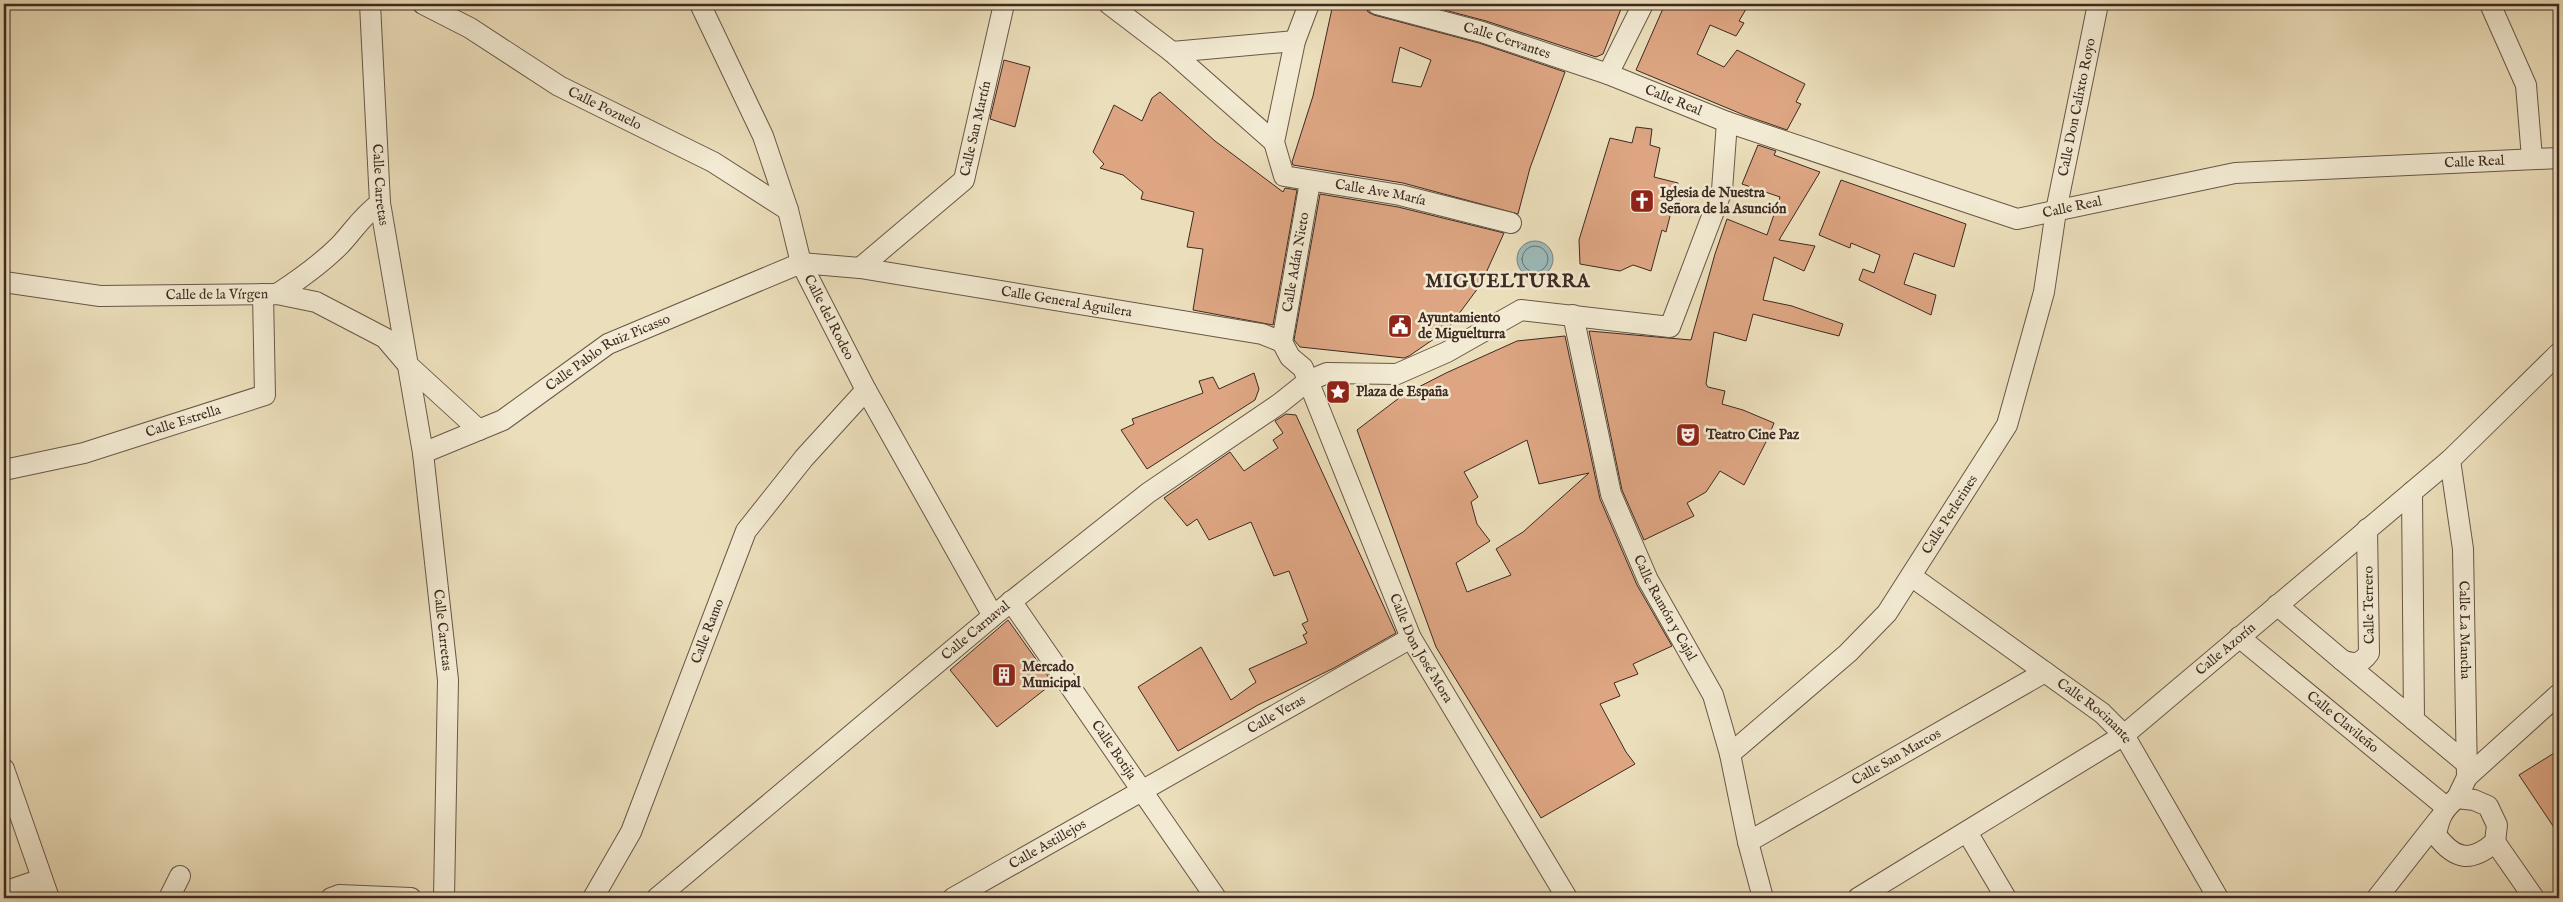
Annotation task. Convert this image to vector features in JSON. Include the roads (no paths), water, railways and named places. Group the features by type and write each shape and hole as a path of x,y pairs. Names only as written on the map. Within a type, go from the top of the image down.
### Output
{"street":[{"name":"Calle Carretas","path":"370,4 380,203 423,453 448,680 444,898"},
{"name":"Calle Pozuelo","path":"424,4 470,28 559,86 713,162 788,210"},
{"name":"Calle del Rodeo","path":"700,4 763,136 788,210 801,263 866,390 993,616"},
{"name":"Calle San Martín","path":"860,268 964,180 1004,4"},
{"path":"1109,4 1172,52 1274,142 1295,41 1308,4"},
{"name":"Calle Cervantes","path":"1377,4 1482,32 1608,74"},
{"path":"1608,74 1643,4"},
{"name":"Calle Don Calixto Royo","path":"2056,211 2098,4"},
{"path":"2490,4 2526,84 2532,158"},
{"path":"1172,52 1295,41"},
{"name":"Calle Real","path":"1608,74 1727,122 2017,219 2235,172 2559,158"},
{"path":"1282,342 1290,357 1303,368 1308,381 1327,374 1397,374 1447,352 1522,310 1670,327 1722,190 1727,122"},
{"name":"Calle Ave María","path":"1274,142 1284,176 1310,182 1400,195 1511,223"},
{"name":"Calle Adán Nieto","path":"1282,342 1310,182"},
{"path":"270,294 313,271 342,243 363,216 380,203"},
{"name":"Calle Perlerines","path":"1730,754 1848,653 1887,613 2007,425 2044,292 2056,211"},
{"name":"Calle General Aguilera","path":"801,263 860,268 1262,334 1282,342"},
{"name":"Calle Pablo Ruiz Picasso","path":"423,453 503,420 608,344 801,263"},
{"name":"Calle de la Vírgen","path":"4,282 100,296 270,294 316,302 385,338 408,365"},
{"name":"Calle Estrella","path":"4,470 84,453 265,395 270,294"},
{"name":"Calle Ramón y Cajal","path":"1573,316 1611,494 1648,580 1713,695 1730,754 1748,842 1763,898"},
{"name":"Calle Azorín","path":"1858,898 2124,735 2450,460 2559,353"},
{"path":"408,365 479,430"},
{"name":"Calle Carnaval","path":"657,898 1011,601 1148,492 1280,404 1308,381"},
{"name":"Calle Don José Mora","path":"1308,381 1411,638 1567,898"},
{"name":"Calle Ramo","path":"594,898 631,832 746,531 804,458 866,390"},
{"name":"Calle La Mancha","path":"2377,898 2447,808 2467,771 2463,549 2450,460"},
{"path":"2412,492 2414,720"},
{"name":"Calle Terrero","path":"2342,660 2353,664 2363,661 2369,653 2368,529"},
{"name":"Calle Rocinante","path":"1911,576 2102,713 2124,735 2218,898"},
{"name":"Calle Botija","path":"1011,601 1216,898"},
{"path":"2277,605 2414,720 2467,771 2559,694"},
{"name":"Calle Clavileño","path":"2239,637 2447,808"},
{"name":"Calle Veras","path":"1141,790 1411,638"},
{"name":"Calle San Marcos","path":"1748,842 2045,672"},
{"path":"4,769 49,898"},
{"name":"Calle Astillejos","path":"953,898 1141,790"},
{"path":"2495,842 2482,853 2464,857 2447,850 2436,835 2447,808 2474,800 2488,806 2497,825 2495,842 2534,898"},
{"path":"1966,832 2006,898"},
{"path":"169,898 180,876"},
{"path":"4,892 42,879"},
{"path":"332,898 338,895 411,898"}],"water":[{"path":"1535,241 1542,242 1548,246 1552,252 1552,266 1548,272 1542,276 1535,277 1528,276 1522,272 1518,266 1517,259 1518,252 1522,246 1528,242"}],"place":[{"name":"Iglesia de Nuestra Señora de la Asunción","path":"1642,201"},
{"name":"Ayuntamiento de Miguelturra","path":"1400,326"},
{"name":"Plaza de España","path":"1338,392"},
{"name":"Teatro Cine Paz","path":"1688,435"},
{"name":"Mercado Municipal","path":"1004,675"}],"district":[{"name":"MIGUELTURRA","path":"1508,282"}]}
